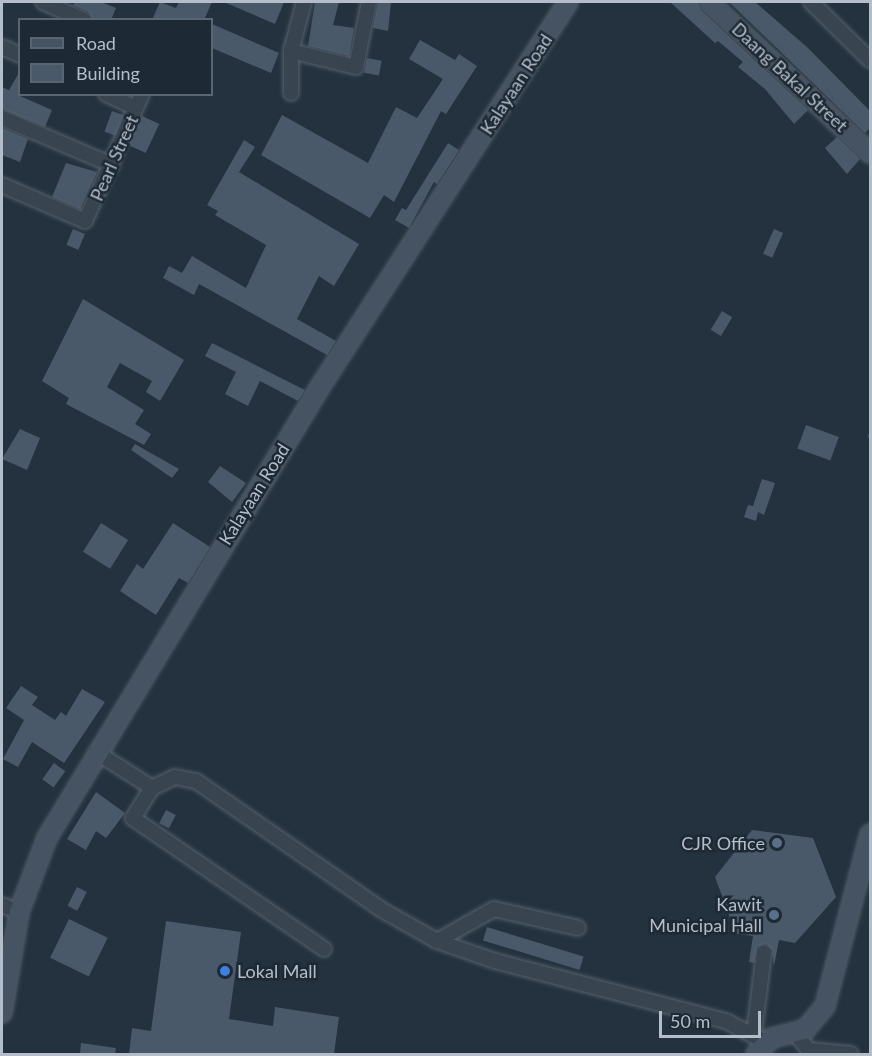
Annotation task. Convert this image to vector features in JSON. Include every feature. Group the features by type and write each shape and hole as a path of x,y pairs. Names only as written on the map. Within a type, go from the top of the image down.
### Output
{"street":[{"path":"44,2 80,18"},
{"path":"291,93 291,51 304,2"},
{"path":"291,51 356,67 369,2"},
{"name":"Kalayaan Road","path":"2,1013 19,912 46,838 96,752 320,387 568,2"},
{"name":"Daang Bakal Street","path":"709,2 870,153"},
{"path":"811,2 870,60"},
{"path":"2,47 18,54"},
{"path":"110,96 136,108"},
{"name":"Pearl Street","path":"2,185 84,221 112,165 141,96"},
{"path":"2,118 112,165"},
{"path":"96,752 152,788"},
{"path":"324,949 133,818 152,788 175,777 196,781 382,910 437,941 495,961 726,1021 758,1044"},
{"path":"758,1044 795,1033 812,1024 825,1006 870,834"},
{"path":"2,905 19,912"},
{"path":"437,941 494,909 578,928"},
{"path":"758,1044 764,953"},
{"path":"795,1033 809,1050 851,1054"}],"building":[{"path":"75,2 101,2 116,8 112,18 92,18 88,12 73,5"},
{"path":"160,2 176,8 179,2 212,2 205,18 153,18"},
{"path":"224,2 284,2 275,24"},
{"path":"315,2 339,2 333,25 354,28 349,56 308,46"},
{"path":"378,2 391,2 388,31 373,28"},
{"path":"670,2 698,2 701,10 808,110 794,124 765,89 738,67 743,62 718,41 715,43"},
{"path":"729,2 755,2 808,48 870,111 870,128 865,133"},
{"path":"213,24 279,53 271,73 213,48"},
{"path":"420,40 455,60 459,54 477,66 446,114 441,111 394,202 384,195 370,218 261,155 282,115 368,163 396,107 417,118 443,79 409,59"},
{"path":"367,58 382,61 379,76 364,73"},
{"path":"18,74 18,96 52,110 45,127 2,109 2,87 9,90"},
{"path":"112,111 123,115 116,136 104,132"},
{"path":"142,116 159,124 146,153 128,145"},
{"path":"2,128 28,139 20,162 2,155"},
{"path":"837,137 860,159 847,174 825,148"},
{"path":"244,140 255,147 239,172 359,244 334,286 319,276 297,319 336,341 327,355 199,284 194,295 163,278 169,266 182,273 192,256 246,288 266,245 215,215 218,211 207,205"},
{"path":"448,143 459,150 437,184 434,182 409,228 395,220 402,208 406,210"},
{"path":"66,163 97,172 80,209 52,197"},
{"path":"73,229 85,234 78,250 66,245"},
{"path":"774,229 783,233 772,258 763,254"},
{"path":"83,299 184,360 160,401 146,392 152,381 120,363 107,387 144,410 135,424 151,434 144,445 66,404 69,398 42,381"},
{"path":"722,311 732,317 721,336 711,330"},
{"path":"212,343 305,390 298,401 260,381 248,406 225,394 236,372 205,356"},
{"path":"806,425 839,437 830,460 797,448"},
{"path":"20,429 40,438 27,470 2,459"},
{"path":"135,444 179,469 172,478 131,450"},
{"path":"220,466 246,483 232,502 208,482"},
{"path":"762,479 775,483 764,515 758,512 756,521 744,517 748,505 753,506"},
{"path":"101,523 128,540 110,569 83,552"},
{"path":"173,523 210,547 188,583 179,578 156,615 120,591 137,564 143,569"},
{"path":"21,686 38,697 32,705 55,720 61,712 66,716 82,689 105,702 64,763 32,742 18,767 3,759 24,720 6,708"},
{"path":"54,763 65,771 54,787 42,779"},
{"path":"96,792 125,813 106,838 96,831 86,850 67,839"},
{"path":"166,810 176,815 169,828 159,823"},
{"name":"Kawit Municipal Hall","path":"752,830 813,838 836,897 795,943 779,940 774,966 772,950 766,944 757,947 754,963 749,962 753,936 736,934 715,877"},
{"path":"77,887 87,892 77,911 67,906"},
{"path":"69,919 108,938 89,976 50,958"},
{"name":"Lokal Mall","path":"166,921 241,932 229,1019 273,1026 275,1007 339,1017 334,1054 129,1054 132,1028 151,1031"},
{"path":"487,927 584,957 579,970 483,940"},
{"path":"81,1043 116,1048 115,1054 80,1054"}],"place":[{"name":"CJR Office","path":"777,843"},
{"name":"Kawit Municipal Hall","path":"774,915"},
{"name":"Lokal Mall","path":"225,971"}]}
